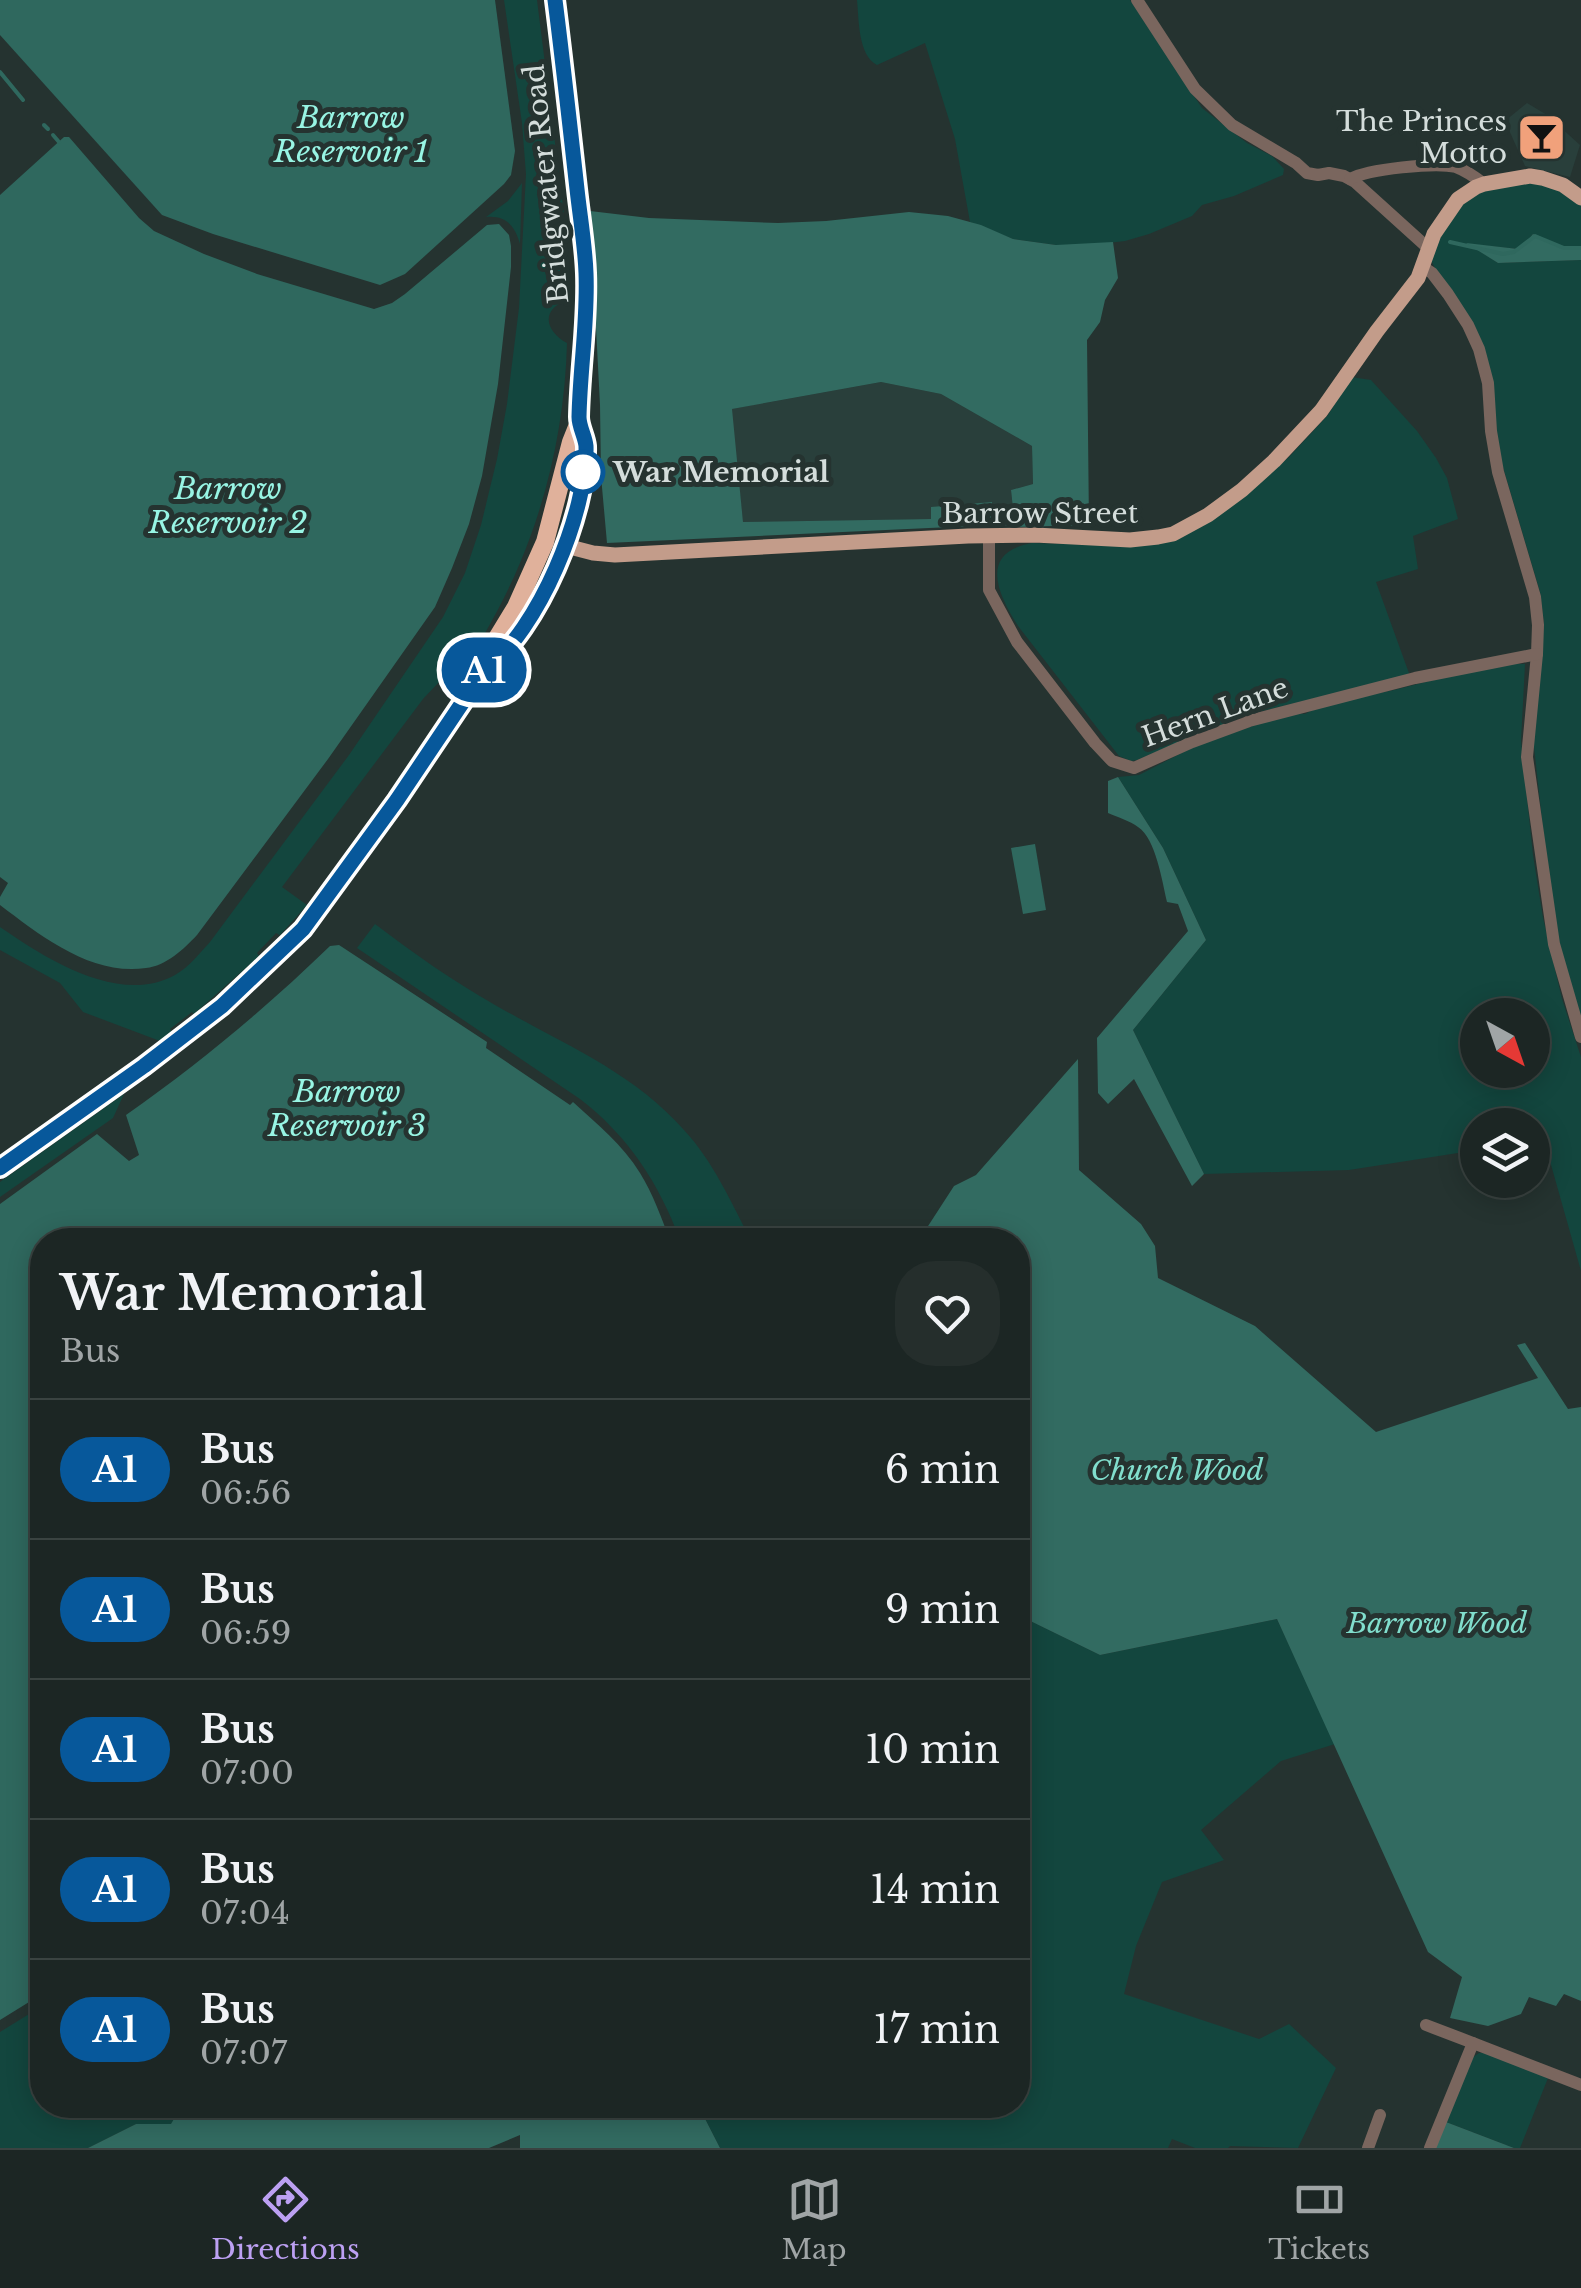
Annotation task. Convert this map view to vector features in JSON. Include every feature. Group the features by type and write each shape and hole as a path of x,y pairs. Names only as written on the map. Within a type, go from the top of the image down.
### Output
{"highway":[{"name":"Bridgwater Road","path":"0,1168 222,1006 303,929 397,800 485,669 491,648 516,607 552,522 579,422 587,319 586,270 555,0"},
{"name":"Bridgwater Road","path":"485,669 502,658 537,604 566,546 580,493 586,444 579,422"},
{"path":"528,581 530,562 571,442"},
{"path":"552,522 566,546"},
{"path":"528,581 549,550 566,546"}],"main road":[{"path":"1484,184 1542,178 1563,185 1581,198"},
{"name":"Barrow Street","path":"566,546 615,555 990,536 1130,540 1173,534 1208,514 1262,472 1321,411 1376,330 1418,278 1441,222 1458,199 1484,184"}],"street":[{"path":"1138,0 1195,89 1232,124 1296,163 1307,174 1329,173 1350,179 1428,248"},
{"path":"1350,179 1373,170 1453,166 1484,184"},
{"path":"1423,267 1448,294 1479,348 1488,383 1498,472 1535,598 1537,654 1527,757 1554,944 1581,1037"},
{"name":"Hern Lane","path":"990,536 989,590 1017,642 1094,743 1112,761 1134,768 1192,742 1267,716 1414,678 1537,654"},
{"path":"1426,2025 1581,2085"},
{"path":"1430,2148 1473,2043"},
{"path":"1368,2148 1380,2114"}],"shaded area":[{"path":"504,0 537,0 564,215 568,300 553,309 549,320 554,332 567,343 566,371 559,428 539,510 506,593 458,680 441,680 423,699 282,887 307,905 257,953 259,956 160,1041 83,1012 60,983 0,950 0,927 60,964 107,982 153,983 180,972 210,942 349,755 443,617 465,573 481,525 507,404 519,308 526,174"},
{"path":"857,0 1130,0 1202,108 1247,143 1272,156 1284,169 1283,175 1202,205 1192,216 1125,241 1056,245 1013,239 970,222 955,139 925,43 877,65 863,45"},
{"name":"The Princes Motto","path":"1527,103 1547,115 1580,145 1570,177 1525,166 1505,121"},
{"path":"1517,182 1551,185 1581,205 1581,247 1561,247 1533,234 1518,249 1469,244 1498,263 1581,260 1581,1028 1559,942 1533,738 1544,623 1540,592 1500,457 1491,382 1431,260 1442,232 1468,198"},
{"path":"522,183 520,244 509,223 486,217 508,201"},
{"path":"1351,377 1371,380 1417,431 1447,478 1458,519 1413,536 1418,569 1376,582 1410,676 1249,714 1137,760 1119,756 1011,614 997,576 1004,556 1032,543 1143,546 1250,491 1328,415"},
{"path":"881,382 941,394 1032,446 1033,484 1011,490 1015,527 994,525 991,502 931,508 932,519 743,523 731,409"},
{"path":"1525,664 1521,741 1533,855 1562,999 1581,1057 1581,1271 1550,1161 1550,1108 1460,1108 1460,1153 1349,1170 1204,1174 1133,1030 1206,940 1163,848 1118,777 1139,775 1195,746 1290,713 1305,714 1322,705 1489,666"},
{"path":"375,924 464,986 642,1091 664,1109 704,1155 745,1228 675,1228 640,1162 597,1113 357,948"},
{"path":"124,1094 113,1118 0,1197 0,1182"},
{"path":"1277,1619 1335,1744 1281,1761 1201,1830 1224,1860 1162,1882 1136,1946 1124,1994 1259,2039 1289,2024 1336,2068 1298,2148 1195,2148 1172,2139 1168,2148 720,2148 705,2118 1030,2118 1030,1621 1100,1655"},
{"path":"30,2013 30,2118 175,2118 171,2125 136,2124 88,2148 0,2148 0,2032"},
{"path":"1489,2053 1548,2078 1520,2148 1446,2122 1472,2058"}],"green space":[{"path":"590,211 649,218 778,223 909,212 948,216 1013,239 1056,245 1113,242 1118,278 1105,300 1100,322 1087,340 1089,525 1015,527 1011,490 1033,484 1032,446 941,394 881,382 732,409 743,522 931,519 931,507 992,502 994,525 607,543"},
{"path":"1533,234 1561,247 1581,247 1581,260 1498,263 1466,243 1518,249"},
{"path":"1118,777 1163,848 1206,940 1133,1030 1204,1174 1192,1186 1134,1079 1108,1104 1098,1093 1097,1038 1188,931 1178,904 1167,902 1157,861 1144,833 1108,813 1108,781"},
{"path":"1078,1059 1079,1170 1141,1224 1155,1246 1158,1278 1255,1326 1376,1432 1538,1378 1517,1345 1525,1343 1568,1409 1581,1407 1581,2001 1564,1994 1556,2006 1529,1997 1521,2014 1488,2026 1450,2018 1462,1977 1428,1952 1277,1619 1100,1655 1030,1621 1030,1228 927,1228 954,1186 976,1175"},
{"path":"174,2118 705,2118 720,2148 520,2148 520,2135 489,2148 88,2148 136,2124 171,2124"},
{"path":"1446,2122 1514,2148 1434,2148"}],"water":[{"name":"Barrow Reservoir 1","path":"0,0 495,0 515,151 511,175 405,274 380,285 213,234 162,215 0,35"},
{"name":"Barrow Reservoir 2","path":"64,137 69,137 154,231 257,274 374,309 405,294 487,225 499,224 509,235 511,246 498,384 482,476 469,524 435,607 197,935 167,960 146,968 126,969 86,960 50,941 0,905 8,883 0,877 0,195"},
{"path":"1035,844 1046,910 1023,914 1011,848"},
{"name":"Barrow Reservoir 3","path":"339,945 487,1042 486,1048 570,1105 573,1102 633,1163 665,1228 30,1228 30,2001 0,2020 0,1204 97,1134 129,1161 139,1155 126,1115 231,1035 330,946"}],"waterway":[{"path":"0,72 23,100"},
{"path":"44,125 48,129"},
{"path":"53,135 59,142"},
{"path":"1450,242 1503,254 1514,252 1535,236 1564,248 1581,248"}],"bus line":[{"name":"A1","path":"0,1168 222,1006 303,929 397,800 485,669 502,658 560,560 583,472 586,444 579,422 587,319 586,270 555,0"}],"place":[{"name":"The Princes Motto","path":"1542,137"},
{"name":"War Memorial","path":"583,472"}],"park label":[{"name":"Church Wood","path":"1177,1470"},
{"name":"Barrow Wood","path":"1437,1623"}]}
